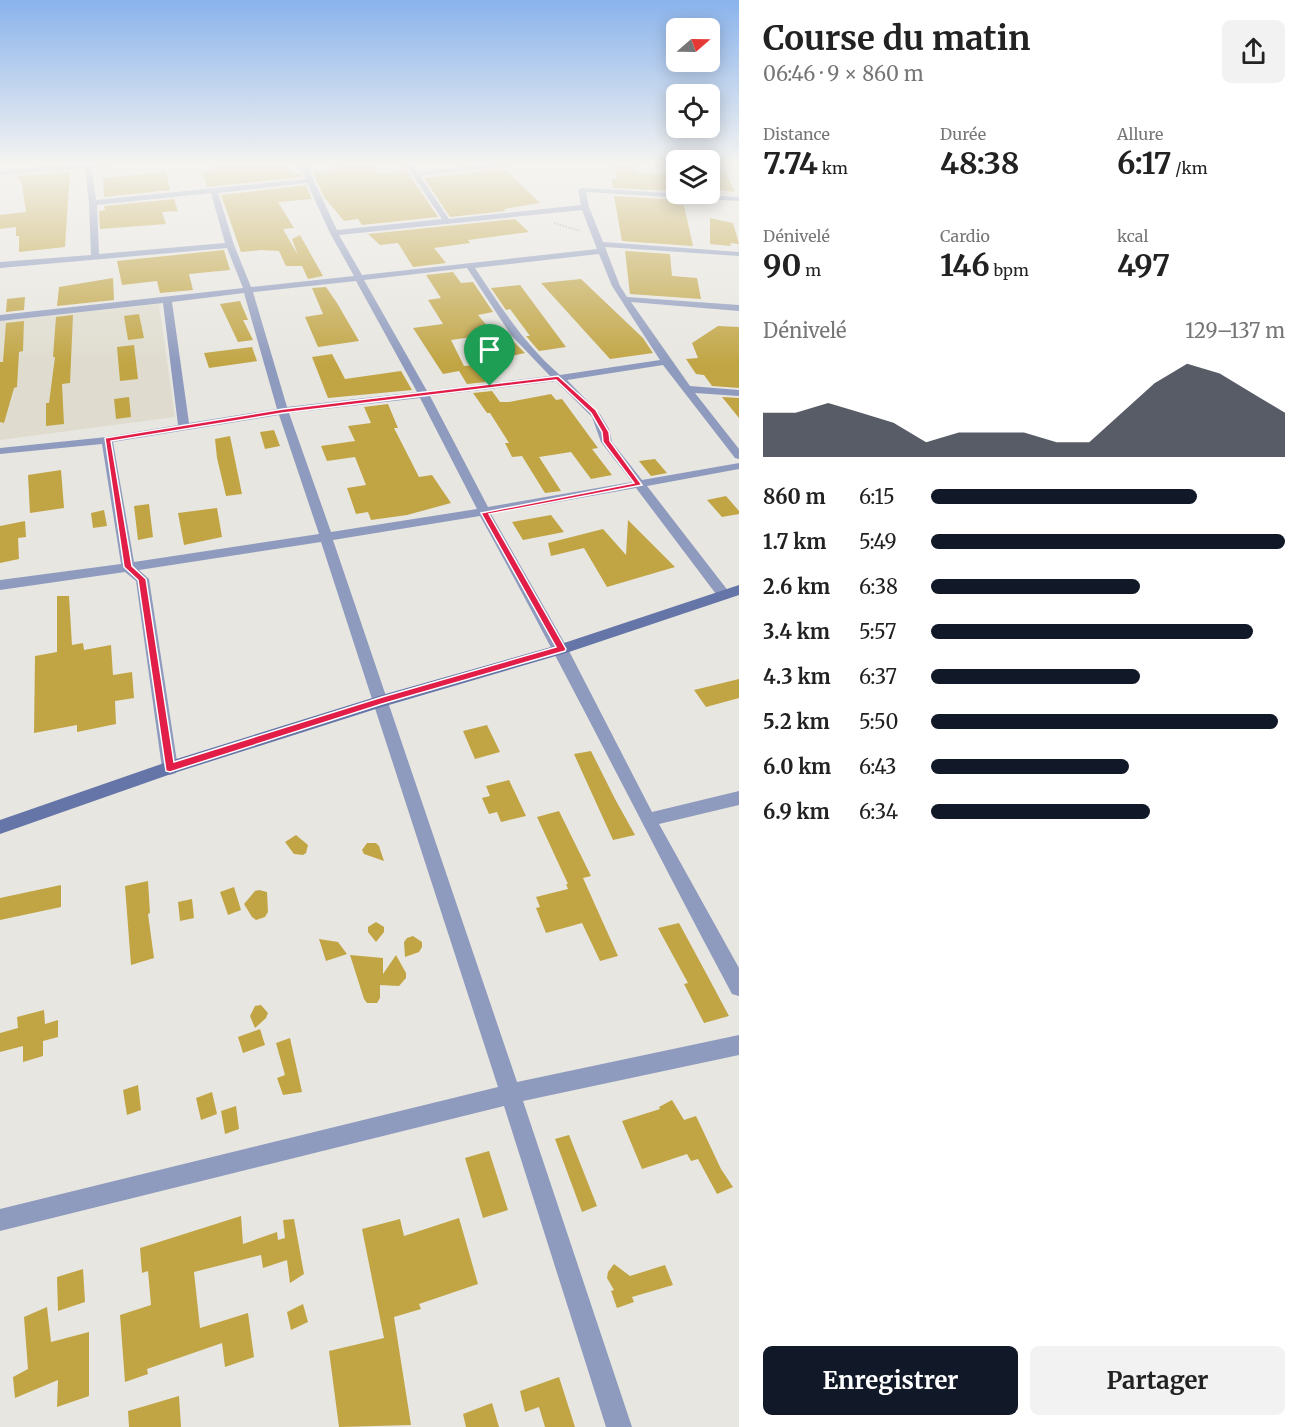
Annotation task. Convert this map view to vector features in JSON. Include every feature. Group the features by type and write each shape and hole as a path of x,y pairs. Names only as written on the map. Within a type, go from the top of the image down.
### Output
{"street":[{"path":"94,231 95,257"},
{"path":"226,231 248,291 283,411 382,701 619,1427"},
{"path":"357,231 334,233 561,649 648,820 739,987"},
{"path":"594,231 624,299 666,362 739,456"},
{"path":"0,318 470,267 599,244 739,254"},
{"path":"0,266 230,245"},
{"path":"470,267 530,353 594,412 606,432 607,442 724,595"},
{"path":"624,299 739,308"},
{"path":"167,300 184,429"},
{"path":"0,450 107,440 283,411 558,378 666,362"},
{"path":"688,389 739,393"},
{"path":"107,440 128,567 142,579 170,768"},
{"path":"0,585 325,539 485,513 739,466"},
{"path":"0,827 170,768 382,701 561,649 739,590"},
{"path":"648,820 739,798"},
{"path":"0,1220 510,1094 739,1045"}],"path":[{"path":"570,231 599,244"}],"shaded area":[{"path":"159,304 175,417 0,440 0,321"}],"building":[{"path":"16,231 66,231 65,247 19,252 19,236 16,236"},
{"path":"233,231 284,231 298,255 292,239 300,235 323,276 308,279 302,266 286,266 279,251 241,252"},
{"path":"401,231 529,232 468,240 470,243 434,248 446,263 413,267 398,243 380,245 368,234"},
{"path":"620,231 690,231 693,246 622,241"},
{"path":"710,231 735,231 739,244 730,243 731,246 710,244"},
{"path":"224,250 230,270 189,274 193,290 160,293 157,281 122,285 117,261"},
{"path":"625,251 670,254 672,276 697,278 701,299 630,294"},
{"path":"453,272 461,283 473,282 493,312 478,315 494,334 451,340 464,366 474,365 486,382 467,384 459,371 443,374 413,328 443,324 428,300 441,298 426,275"},
{"path":"113,278 114,300 57,306 59,287"},
{"path":"581,279 643,338 653,353 610,359 541,283"},
{"path":"520,285 566,347 539,351 526,336 530,336 510,309 506,310 491,288"},
{"path":"326,287 359,341 318,347 305,317 323,314 312,288"},
{"path":"25,297 24,310 6,312 7,299"},
{"path":"240,301 248,320 243,320 253,340 238,342 220,304"},
{"path":"139,314 144,338 128,340 124,316"},
{"path":"73,315 70,383 62,384 64,424 46,426 46,403 49,403 55,357 53,357 56,317"},
{"path":"24,321 23,351 19,352 17,387 14,388 4,423 0,422 0,362 3,362 6,323"},
{"path":"718,326 739,327 739,388 712,386 704,375 696,374 686,359 698,358 692,343"},
{"path":"511,339 525,353 511,356 499,341"},
{"path":"134,345 138,379 120,381 117,347"},
{"path":"252,347 257,361 209,368 204,353"},
{"path":"332,354 345,379 401,371 412,390 328,398 312,357"},
{"path":"492,391 500,402 551,394 556,400 562,399 598,448 592,449 612,475 591,479 571,452 539,457 561,491 545,493 522,456 512,457 505,443 509,443 490,413 487,413 473,393"},
{"path":"129,397 131,417 116,419 114,399"},
{"path":"722,397 739,398 739,418"},
{"path":"388,404 398,428 394,428 419,477 432,475 451,503 407,515 371,520 368,512 356,514 347,488 366,485 355,457 327,461 321,446 355,441 348,426 371,423 364,407"},
{"path":"274,430 280,446 265,449 260,432"},
{"path":"230,436 242,494 226,496 215,439"},
{"path":"655,459 667,473 651,476 639,461"},
{"path":"61,470 64,508 30,513 28,475"},
{"path":"726,496 739,514 722,517 707,500"},
{"path":"149,504 153,537 138,540 134,506"},
{"path":"217,508 222,537 184,545 178,513"},
{"path":"104,510 107,526 93,528 91,513"},
{"path":"551,515 564,532 523,540 512,522"},
{"path":"628,520 675,567 607,587 584,548 551,556 548,543 603,529 626,555"},
{"path":"25,521 26,537 18,538 19,559 0,563 0,526"},
{"path":"57,596 69,596 72,645 83,643 84,650 111,645 113,675 132,672 134,698 115,701 116,724 77,732 77,725 34,733 35,656 57,652"},
{"path":"739,679 739,698 706,707 694,690"},
{"path":"487,725 500,752 475,759 463,731"},
{"path":"591,751 635,835 613,840 574,754"},
{"path":"509,780 526,816 501,822 497,812 489,814 482,798 490,796 486,786"},
{"path":"559,811 591,876 583,878 618,956 600,961 582,923 546,933 536,908 540,907 536,897 568,889 566,884 568,884 537,817"},
{"path":"296,835 308,845 303,855 294,854 285,842"},
{"path":"367,843 376,843 379,846 384,861 364,854 362,850"},
{"path":"148,881 150,913 148,914 154,958 131,965 125,886"},
{"path":"61,885 61,907 0,920 0,898"},
{"path":"234,887 241,910 228,915 220,892"},
{"path":"255,891 267,892 268,912 265,917 256,920 244,904"},
{"path":"192,899 194,918 180,921 178,902"},
{"path":"376,922 384,927 384,932 376,942 368,932 368,927"},
{"path":"679,923 729,1016 704,1023 684,984 688,983 658,928"},
{"path":"413,936 422,942 422,947 419,952 405,957 404,942"},
{"path":"319,939 338,942 347,954 326,961"},
{"path":"350,955 383,958 383,974 396,955 406,973 406,978 399,986 380,985 380,998 377,1003 367,1003"},
{"path":"261,1005 268,1013 255,1028 250,1016 255,1006"},
{"path":"44,1010 45,1024 58,1020 58,1037 43,1041 43,1056 23,1062 23,1046 0,1052 0,1033 18,1028 17,1017"},
{"path":"260,1029 265,1045 243,1053 238,1037"},
{"path":"290,1038 302,1092 283,1095 277,1078 285,1075 276,1043"},
{"path":"138,1085 141,1110 127,1115 123,1090"},
{"path":"212,1092 217,1114 201,1120 196,1098"},
{"path":"672,1100 684,1120 696,1116 721,1169 733,1187 717,1194 698,1159 691,1161 687,1154 642,1169 622,1121 660,1109 659,1107"},
{"path":"236,1106 239,1129 225,1134 221,1111"},
{"path":"569,1135 597,1206 582,1212 555,1139"},
{"path":"489,1151 508,1210 483,1218 465,1158"},
{"path":"241,1216 243,1244 277,1232 278,1240 285,1238 283,1220 294,1219 304,1274 290,1283 287,1260 263,1268 261,1255 194,1272 200,1328 248,1313 254,1357 225,1367 222,1343 147,1369 148,1374 125,1382 120,1315 151,1305 148,1271 142,1273 140,1248"},
{"path":"459,1218 478,1284 419,1304 421,1309 394,1317 411,1425 339,1427 329,1351 384,1338 362,1229 400,1219 404,1236"},
{"path":"614,1264 630,1276 665,1265 673,1285 632,1297 634,1302 617,1308 611,1291 614,1290 607,1278"},
{"path":"83,1269 85,1302 58,1311 57,1277"},
{"path":"303,1304 308,1322 291,1330 287,1312"},
{"path":"47,1307 51,1342 89,1332 89,1396 57,1407 58,1380 15,1398 13,1377 28,1369 24,1317"},
{"path":"559,1377 575,1427 545,1427 539,1407 525,1412 520,1391"},
{"path":"179,1396 181,1427 129,1427 128,1411"},
{"path":"492,1403 499,1427 466,1427 463,1414"}],"route":[{"path":"558,378 594,412 606,432 607,442 639,485 485,513 561,649 382,701 170,768 142,579 128,567 107,440 283,411 490,386 558,378"}]}
